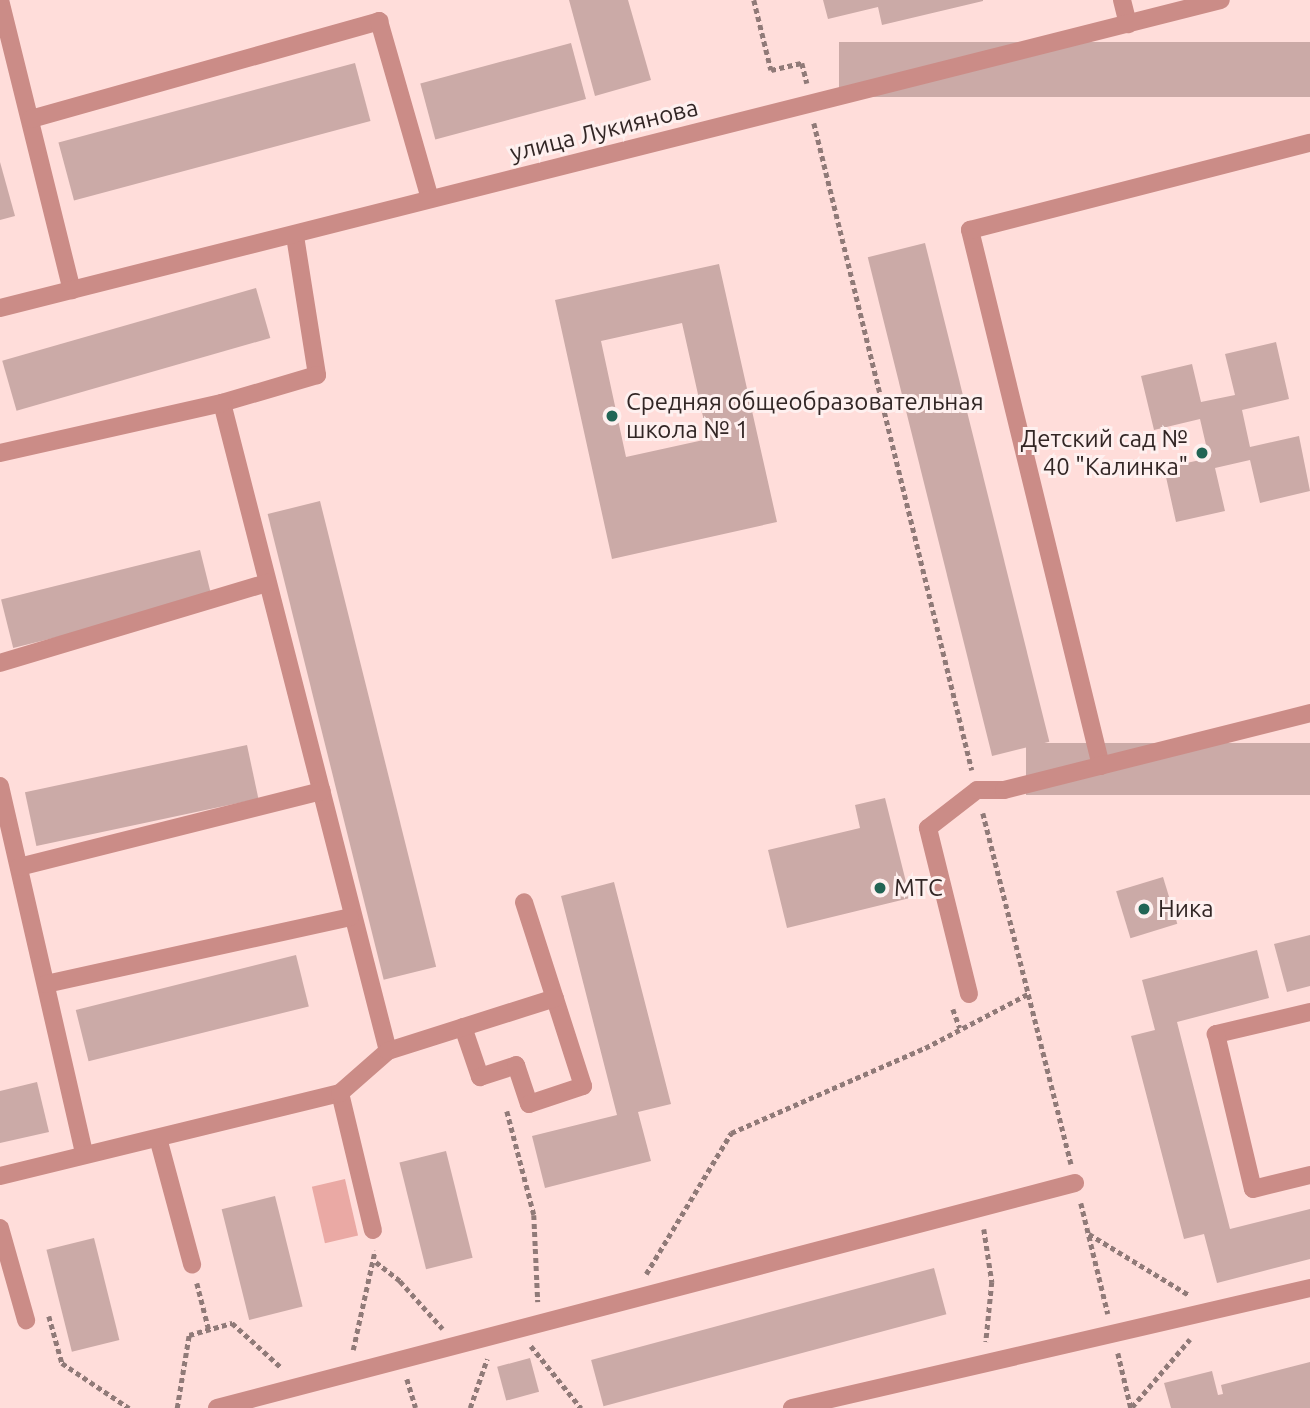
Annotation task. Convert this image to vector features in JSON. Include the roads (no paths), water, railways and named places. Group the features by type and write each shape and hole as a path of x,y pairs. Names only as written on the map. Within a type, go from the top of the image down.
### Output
{"street":[{"path":"0,0 72,290"},
{"path":"1122,0 1128,24"},
{"name":"улица Лукиянова","path":"0,307 295,236 430,199 1221,0"},
{"path":"31,119 379,21 430,199"},
{"path":"1101,766 970,230 1310,143"},
{"path":"0,453 222,403 317,375 295,236"},
{"path":"222,403 322,791 350,917 388,1051"},
{"path":"0,663 267,583"},
{"path":"969,995 928,828 977,790 1004,790 1310,713"},
{"path":"0,786 84,1154"},
{"path":"19,867 322,791"},
{"path":"463,1027 480,1077 516,1065 529,1104 583,1086 524,902"},
{"path":"46,984 350,917"},
{"path":"0,1176 340,1093 388,1051 555,998"},
{"path":"1310,1012 1216,1034 1253,1189 1310,1175"},
{"path":"340,1093 373,1230"},
{"path":"158,1138 191,1264"},
{"path":"217,1408 1076,1183"},
{"path":"0,1227 26,1320"},
{"path":"792,1408 1310,1288"}],"place":[{"name":"Средняя общеобразовательная школа № 1","path":"612,416"},
{"name":"Детский сад № 40 \"Калинка\"","path":"1202,453"},
{"name":"МТС","path":"880,888"},
{"name":"Ника","path":"1144,909"}]}
